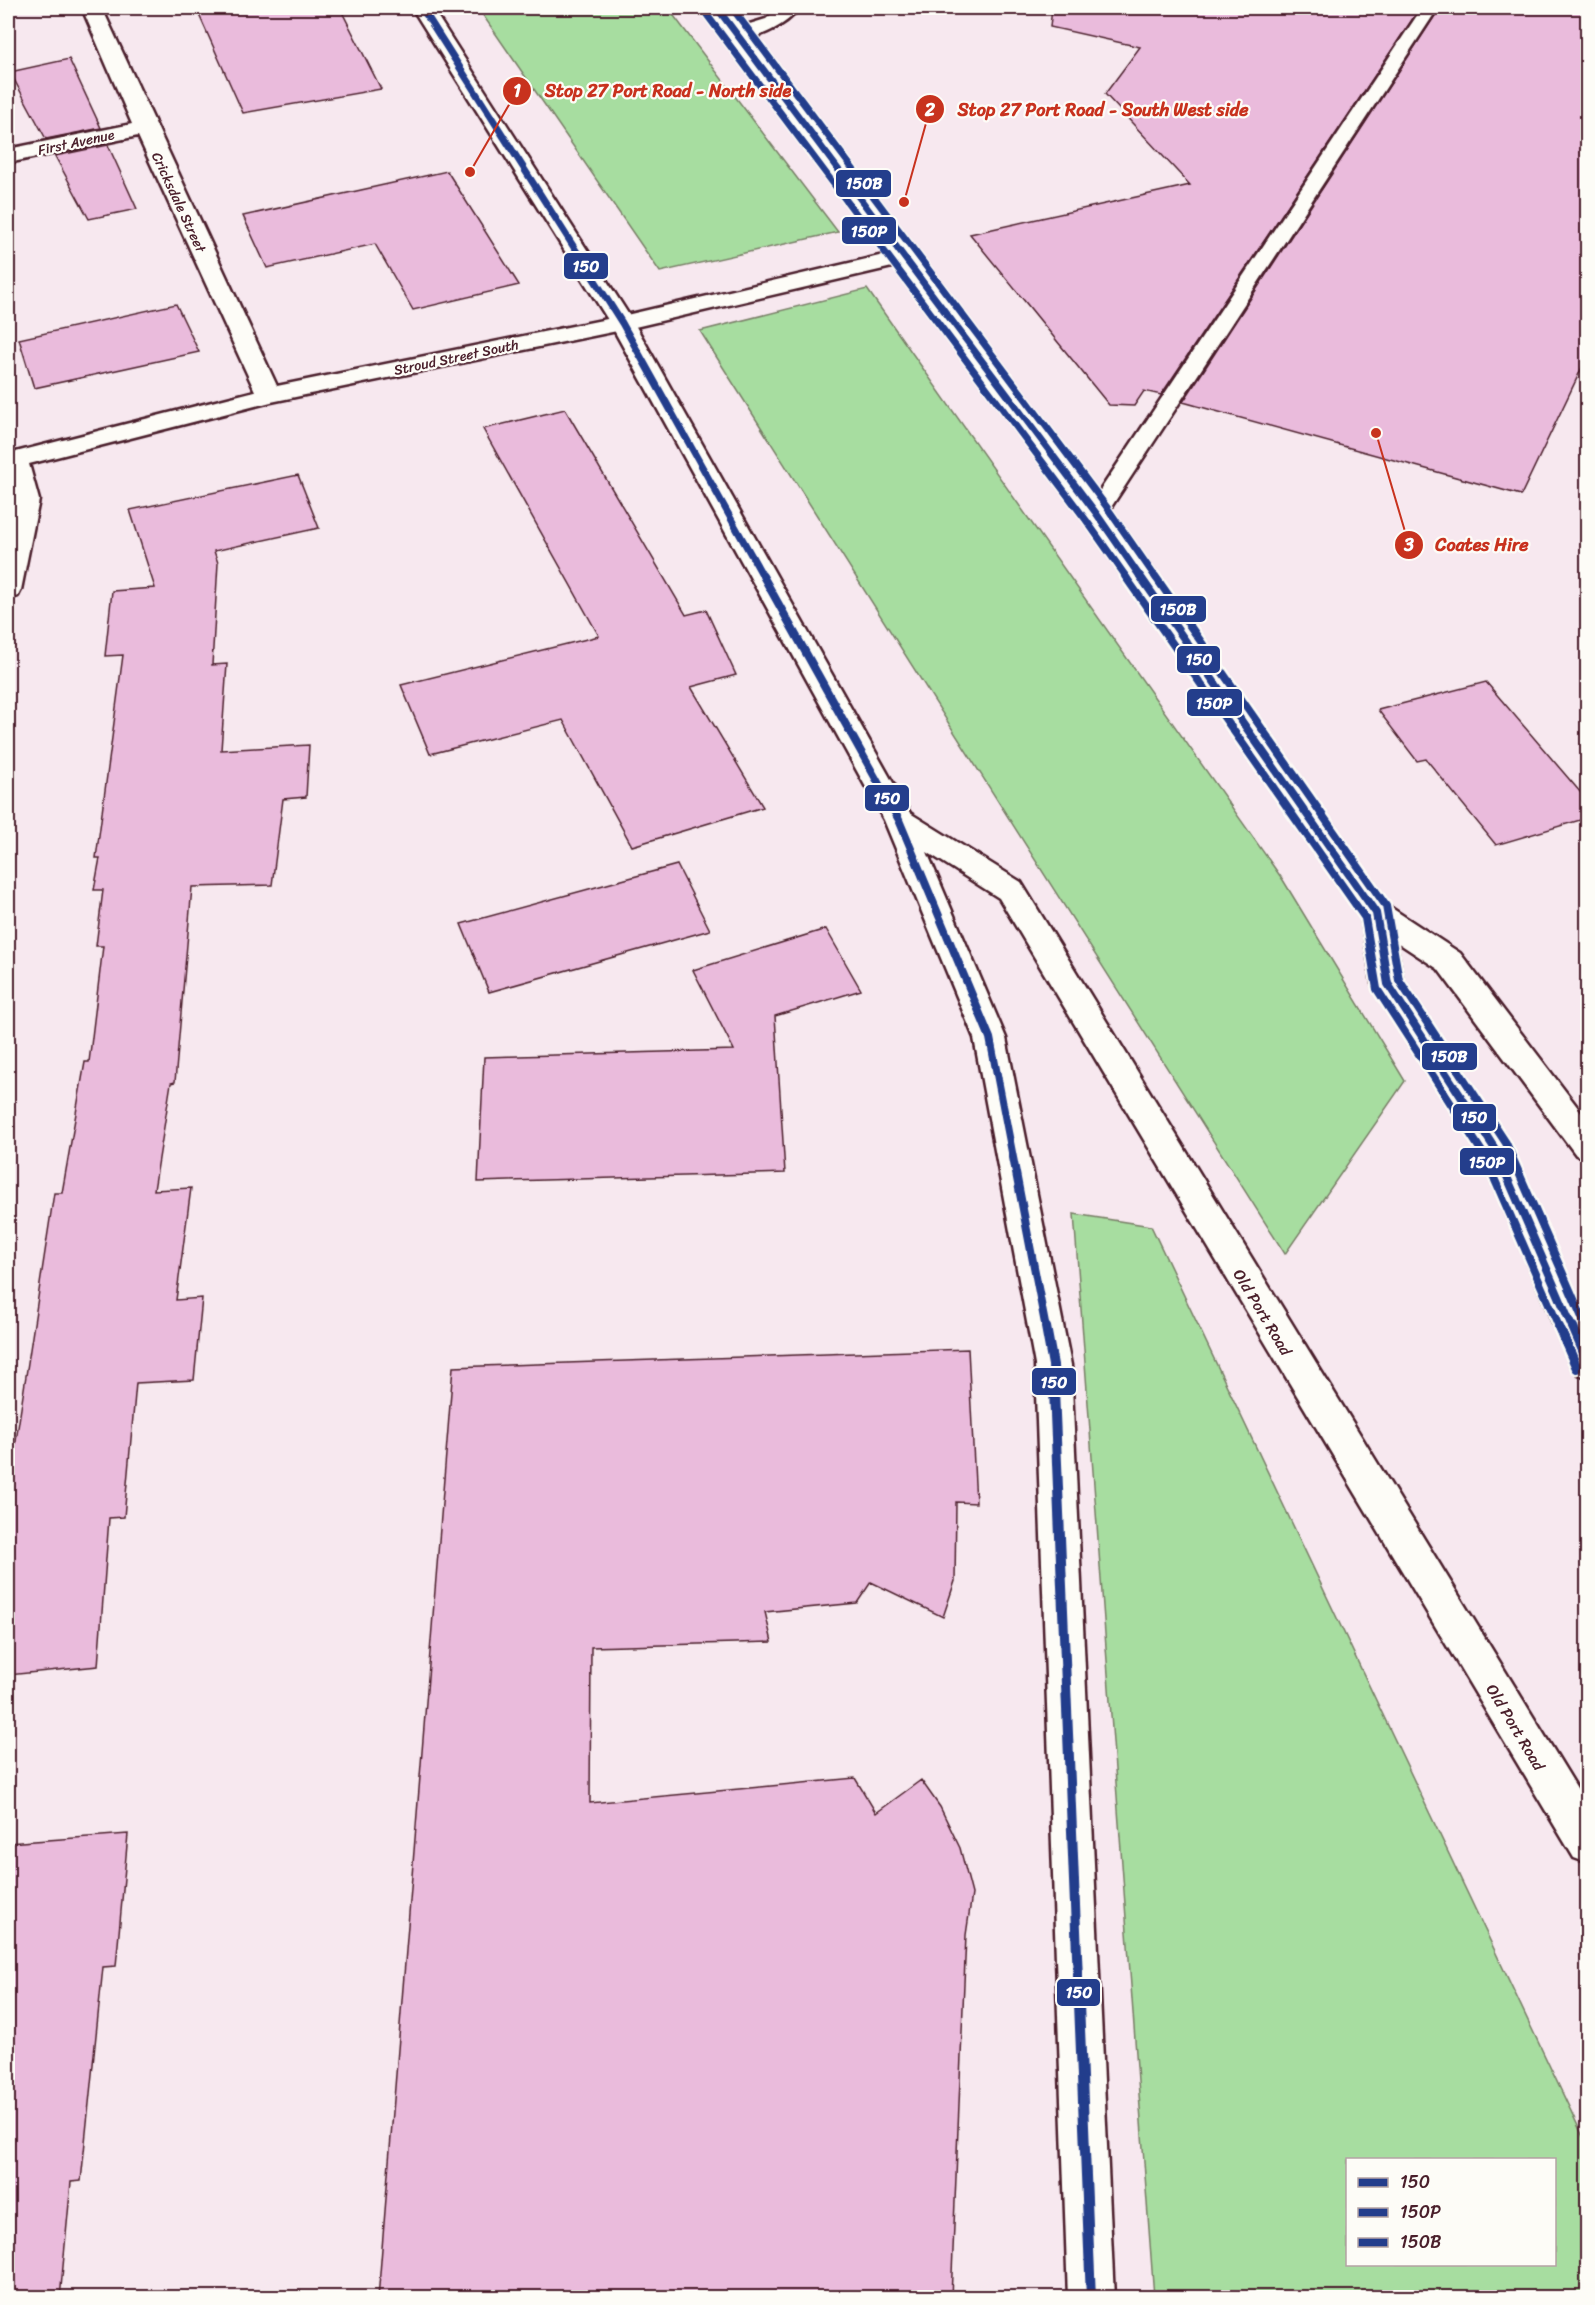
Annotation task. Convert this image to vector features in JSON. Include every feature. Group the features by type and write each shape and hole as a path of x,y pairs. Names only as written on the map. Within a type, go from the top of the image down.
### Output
{"main road":[{"name":"Cricksdale Street","path":"92,8 269,395"},
{"path":"422,8 622,323 899,820 990,1038 1053,1365 1091,2298"},
{"path":"717,8 1096,513 1376,913 1449,961 1587,1146"},
{"path":"737,34 773,23 789,8"},
{"name":"First Avenue","path":"8,156 145,128"},
{"name":"Stroud Street South","path":"11,461 269,395 622,323 905,257"},
{"path":"8,590 26,500 11,461"},
{"name":"Old Port Road","path":"899,820 1010,890 1587,1844"},
{"path":"1376,913 1388,984 1495,1149 1587,1363"}],"lane":[{"path":"1096,513 1430,8"}],"green space":[{"path":"478,8 668,8 838,232 660,272"},
{"path":"867,289 1283,880 1405,1081 1285,1254 700,331"},
{"path":"1074,1214 1151,1226 1587,2145 1587,2297 1154,2297"}],"building":[{"path":"196,8 340,8 381,89 243,113"},
{"path":"1052,8 1420,8 1161,395 1144,391 1134,406 1109,405 970,234 1190,185 1105,94 1140,47 1050,27"},
{"path":"1440,8 1587,8 1587,357 1521,495 1183,402"},
{"path":"69,59 101,128 46,139 10,72"},
{"path":"108,145 137,209 89,219 55,156"},
{"path":"447,171 519,285 413,310 375,244 267,268 243,216"},
{"path":"176,304 199,352 34,388 19,339"},
{"path":"565,409 686,615 706,610 736,675 691,687 763,807 632,846 563,720 430,754 401,685 599,636 483,429"},
{"path":"298,475 319,528 214,551 218,563 212,665 227,664 221,750 309,745 306,797 283,799 272,885 192,887 175,1082 171,1083 154,1190 191,1188 176,1300 202,1298 194,1380 136,1383 124,1517 109,1518 98,1666 8,1675 8,1467 12,1467 54,1193 62,1193 85,1062 89,1062 103,946 96,946 103,890 94,890 100,858 96,858 123,655 105,656 112,591 155,588 130,510"},
{"path":"1486,682 1587,800 1587,818 1496,845 1426,759 1417,761 1378,710"},
{"path":"677,865 710,930 489,992 461,924"},
{"path":"826,929 861,990 775,1016 785,1173 478,1182 484,1057 734,1050 693,970"},
{"path":"968,1349 976,1503 956,1502 955,1581 943,1617 871,1582 857,1603 765,1612 772,1642 591,1647 590,1803 855,1778 876,1813 921,1780 940,1807 960,1848 972,1894 966,1935 951,2298 378,2298 453,1367"},
{"path":"128,1834 116,1966 103,1967 81,2181 71,2182 60,2298 8,2298 8,1843"}],"transit line":[{"name":"150","path":"422,8 622,323 899,820 990,1038 1053,1365 1091,2298"},
{"name":"150","path":"717,8 1096,513 1376,913 1388,984 1495,1149 1588,1362"},
{"name":"150B","path":"732,8 1106,506 1386,906 1399,980 1506,1143 1588,1332"},
{"name":"150P","path":"707,15 1086,520 1365,918 1377,989 1484,1155 1577,1368"}],"place":[{"name":"Stop 27 Port Road - North side","path":"470,172"},
{"name":"Stop 27 Port Road - South West side","path":"904,202"},
{"name":"Coates Hire","path":"1376,433"}]}
